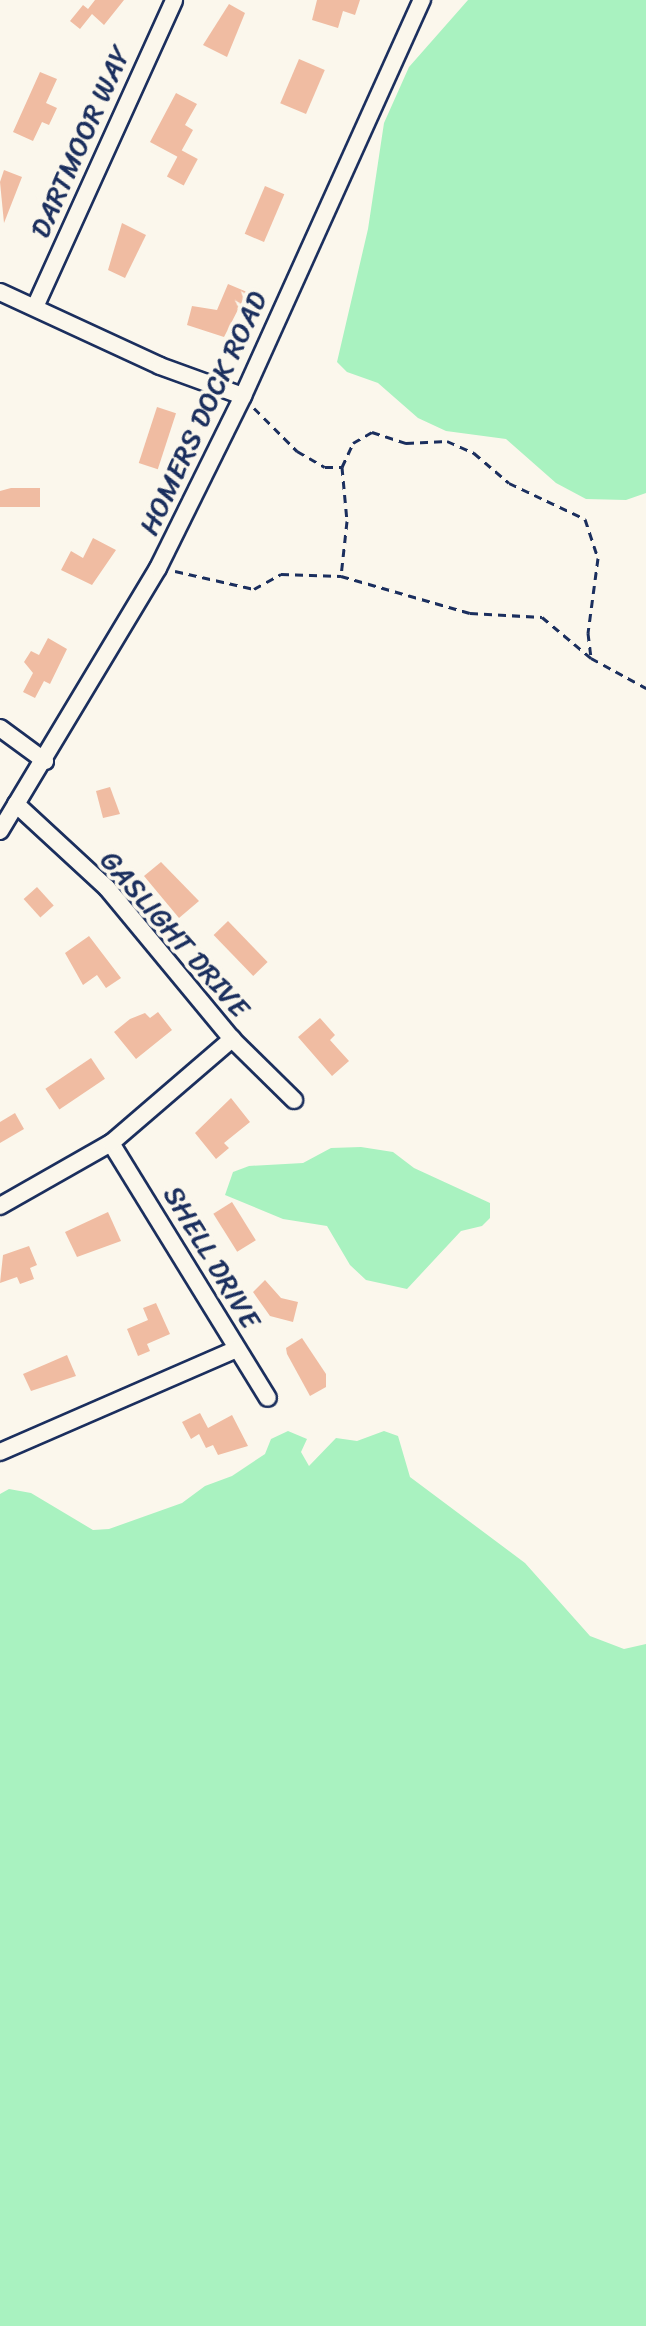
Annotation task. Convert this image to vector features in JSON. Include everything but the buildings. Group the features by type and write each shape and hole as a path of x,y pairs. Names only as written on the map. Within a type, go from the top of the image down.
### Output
{"street":[{"name":"DARTMOOR WAY","path":"35,307 174,0"},
{"name":"HOMERS DOCK ROAD","path":"0,831 45,761 158,568 243,396 422,0"},
{"path":"0,292 160,366 243,396"},
{"path":"0,728 45,761"},
{"name":"GASLIGHT DRIVE","path":"16,804 107,888 232,1039 294,1100"},
{"path":"0,1206 111,1143 232,1039"},
{"name":"SHELL DRIVE","path":"111,1143 268,1398"},
{"path":"0,1452 237,1349"}],"path":[{"path":"243,396 297,451 325,467 342,467"},
{"path":"341,576 347,521 342,467 353,443 372,432 406,443 447,441 474,453 509,483 585,519 598,558 588,633 591,658"},
{"path":"158,568 254,589 281,574 341,576 470,613 542,617 591,658 646,688"}],"green space":[{"path":"468,0 646,0 646,493 626,500 586,499 556,483 506,439 446,431 418,418 378,383 347,372 337,362 368,229 384,123 409,67"},
{"path":"361,1147 393,1152 414,1168 490,1203 490,1218 482,1226 461,1231 407,1289 366,1280 350,1265 327,1226 283,1219 225,1195 233,1172 249,1166 303,1163 331,1148"},
{"path":"288,1431 307,1439 301,1452 309,1466 336,1438 357,1441 384,1431 398,1436 410,1477 525,1563 590,1636 624,1649 646,1644 646,2326 0,2326 0,1494 9,1489 31,1493 93,1530 109,1529 182,1503 205,1486 232,1476 265,1454 271,1439"}]}
